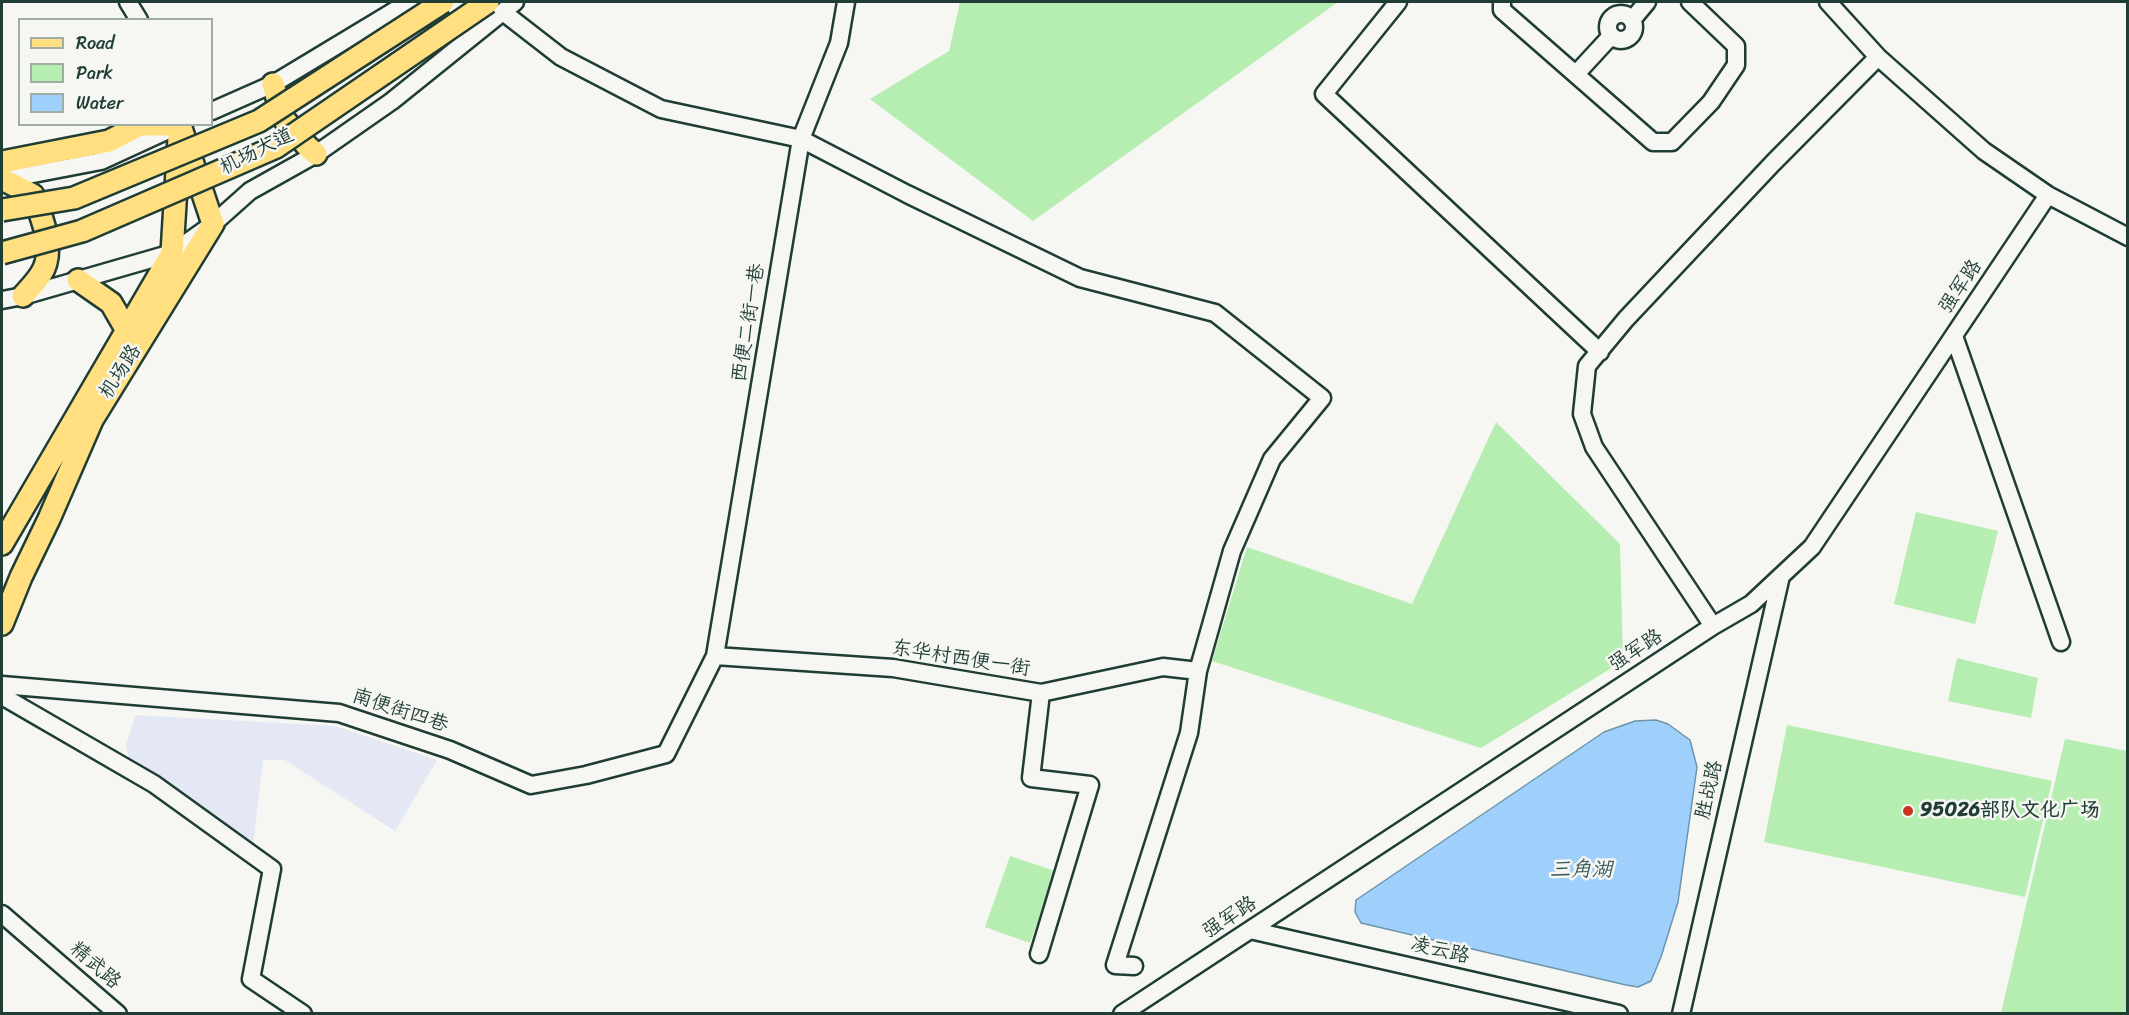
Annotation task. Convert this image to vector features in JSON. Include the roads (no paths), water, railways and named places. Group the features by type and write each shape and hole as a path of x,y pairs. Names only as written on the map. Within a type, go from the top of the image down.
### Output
{"main road":[{"name":"机场大道","path":"2,210 74,198 259,121 443,2"},
{"name":"机场大道","path":"2,253 82,231 276,147 502,5"},
{"path":"273,84 283,118 307,147 316,154"},
{"path":"2,174 109,141 138,126"},
{"path":"180,126 213,224"},
{"path":"172,253 180,126"},
{"path":"2,174 33,195 43,221 47,252 43,272 23,296"},
{"name":"机场路","path":"2,624 92,420 213,224"},
{"name":"机场路","path":"2,544 172,253"},
{"path":"78,280 111,303 126,329"}],"street":[{"path":"128,2 138,18"},
{"path":"213,111 273,84 409,2"},
{"name":"西便二街一巷","path":"715,656 801,139 839,43 846,2"},
{"path":"1398,2 1324,94 1600,352"},
{"path":"1502,2 1502,10 1653,142 1672,142 1711,102 1736,64 1736,46 1689,2"},
{"path":"1576,75 1611,36 1608,24 1613,17 1626,15 1632,20 1647,2"},
{"path":"1828,2 1878,57 1984,151 2048,195 2127,237"},
{"path":"2,300 172,253 213,224 250,191 316,154 392,100 502,5 561,57 661,109 801,139 907,194 1080,278 1215,313 1322,398 1272,459 1232,551 1198,670 1189,733 1114,965 1134,966"},
{"path":"1713,626 1594,447 1582,414 1587,366 1626,320 1773,163 1878,57"},
{"name":"强军路","path":"1122,1014 1713,626 1751,604 1812,547 2048,195"},
{"path":"1954,336 2061,642"},
{"name":"胜战路","path":"1681,1014 1781,576"},
{"name":"南便街四巷","path":"2,685 339,713 450,750 531,785 586,775 666,754 715,656"},
{"name":"东华村西便一街","path":"715,656 893,668 1041,693 1162,667 1198,670"},
{"path":"1039,954 1090,785 1031,778 1041,693"},
{"path":"2,696 154,784 272,868 251,979 303,1014"},
{"name":"精武路","path":"2,914 118,1014"},
{"name":"凌云路","path":"1250,930 1619,1014"}],"water":[{"name":"三角湖","path":"1656,720 1668,724 1690,740 1697,767 1678,902 1651,981 1638,987 1626,985 1361,923 1355,912 1356,900 1604,732 1635,721"}],"place":[{"name":"95026部队文化广场","path":"1908,811"}]}
